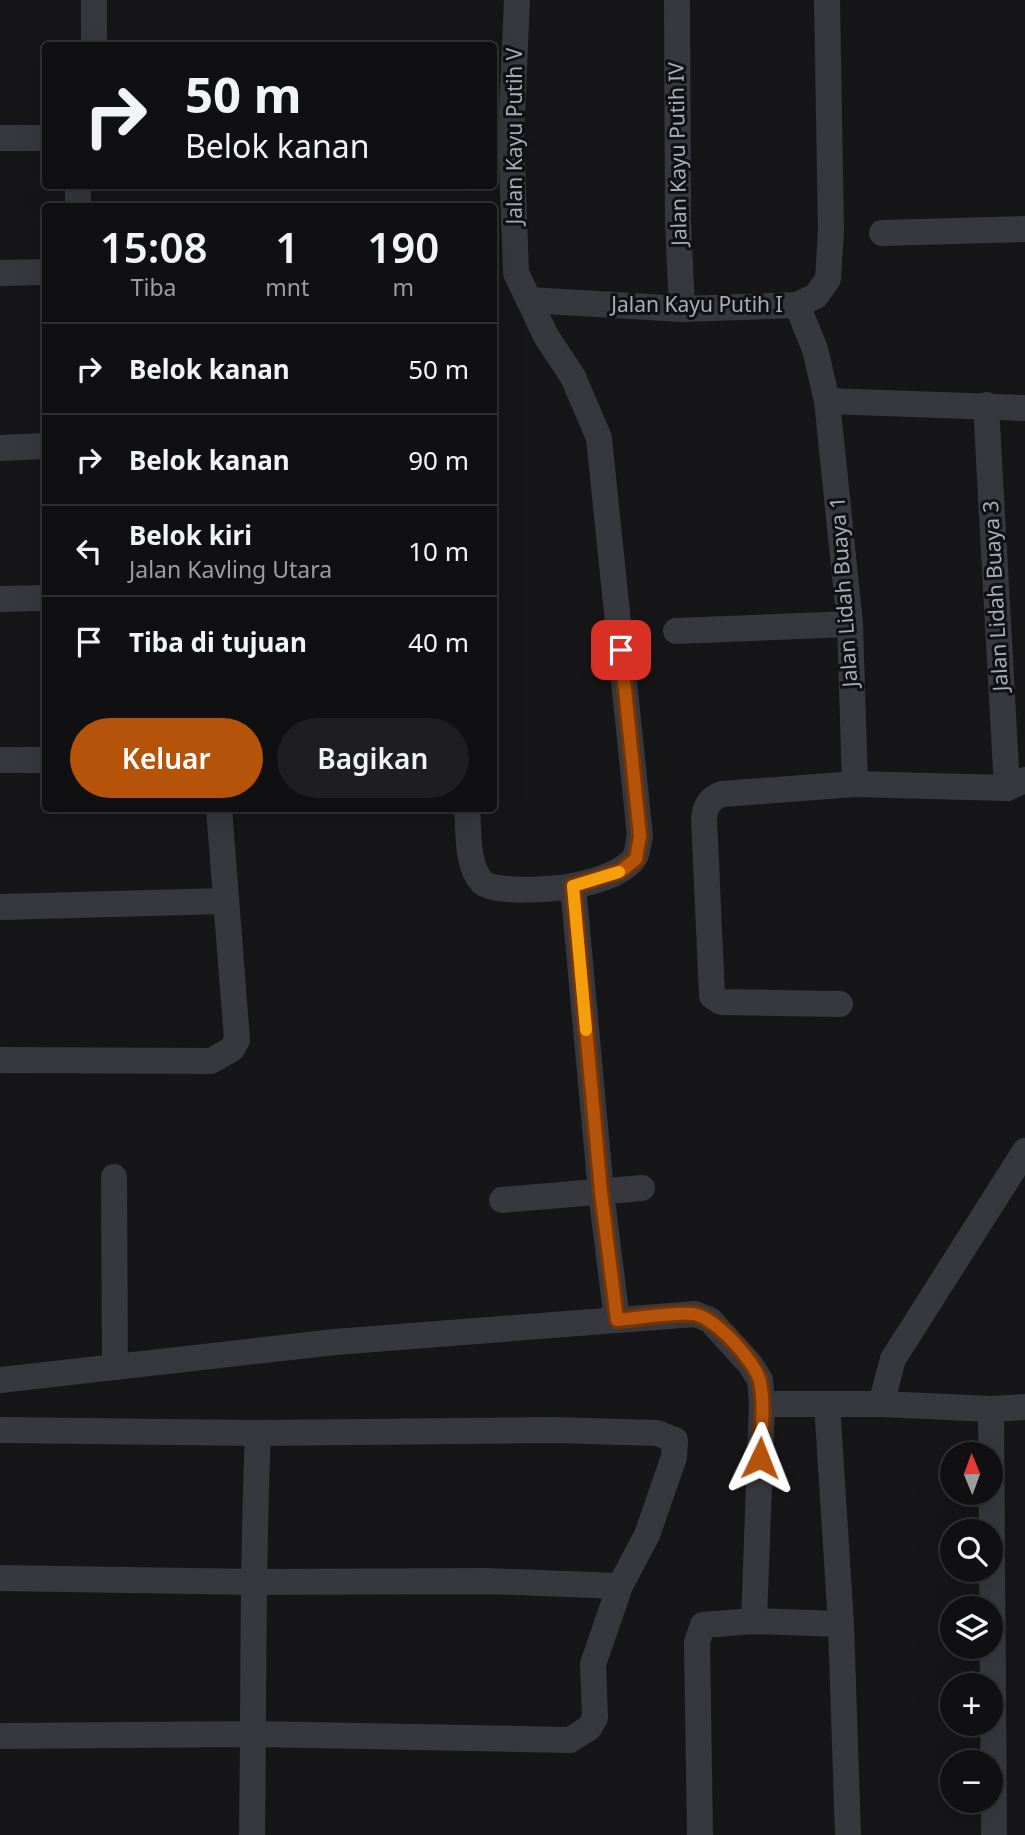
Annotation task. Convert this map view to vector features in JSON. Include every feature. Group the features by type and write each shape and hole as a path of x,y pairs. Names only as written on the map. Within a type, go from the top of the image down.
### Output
{"street":[{"path":"93,42 94,0"},
{"name":"Jalan Kayu Putih V","path":"505,272 502,135 517,0"},
{"name":"Jalan Kayu Putih IV","path":"677,0 678,222 682,309"},
{"name":"Jalan Kayu Putih I","path":"529,300 682,309 797,305 816,296 828,279 831,217 827,0"},
{"path":"0,138 42,138"},
{"path":"882,233 1025,229"},
{"path":"0,273 42,272"},
{"path":"467,812 475,873 484,885 504,889 573,886 621,871 636,859 640,836 599,439 573,377 546,336 529,300 505,272"},
{"name":"Jalan Lidah Buaya 1","path":"797,305 815,349 827,401 850,624 855,783"},
{"path":"827,401 1025,408"},
{"name":"Jalan Lidah Buaya 3","path":"986,405 1016,784"},
{"path":"0,447 42,446"},
{"path":"0,599 42,598"},
{"path":"676,631 850,624"},
{"path":"0,760 42,760"},
{"path":"840,1004 721,1002 712,996 704,818 706,806 712,798 722,793 855,783 1016,784"},
{"path":"0,1060 211,1061 232,1049 237,1040 219,812"},
{"path":"573,886 601,1192 617,1320"},
{"path":"0,907 225,901"},
{"path":"881,1404 893,1359 1025,1150"},
{"path":"114,1177 116,1367"},
{"path":"502,1200 642,1188"},
{"path":"0,1380 335,1342 695,1314 710,1320 750,1363 760,1380 762,1404 754,1621"},
{"path":"762,1404 881,1404 991,1409 1025,1407"},
{"path":"827,1404 841,1624 849,1835"},
{"path":"991,1409 994,1835"},
{"path":"0,1430 258,1433 554,1430 657,1433 675,1440 674,1457 647,1535 620,1586 593,1664 595,1718 589,1728 570,1740 254,1734 0,1736"},
{"path":"252,1835 258,1433"},
{"path":"0,1578 255,1582 486,1581 620,1586"},
{"path":"700,1835 697,1642 703,1625 754,1621 841,1624"}],"slow traffic":[{"path":"586,1030 573,886 619,872"}],"route":[{"path":"621,650 640,836 636,859 621,871 573,886 601,1192 617,1320 695,1314 710,1320 728,1337 750,1363 760,1380 760,1458"}]}
